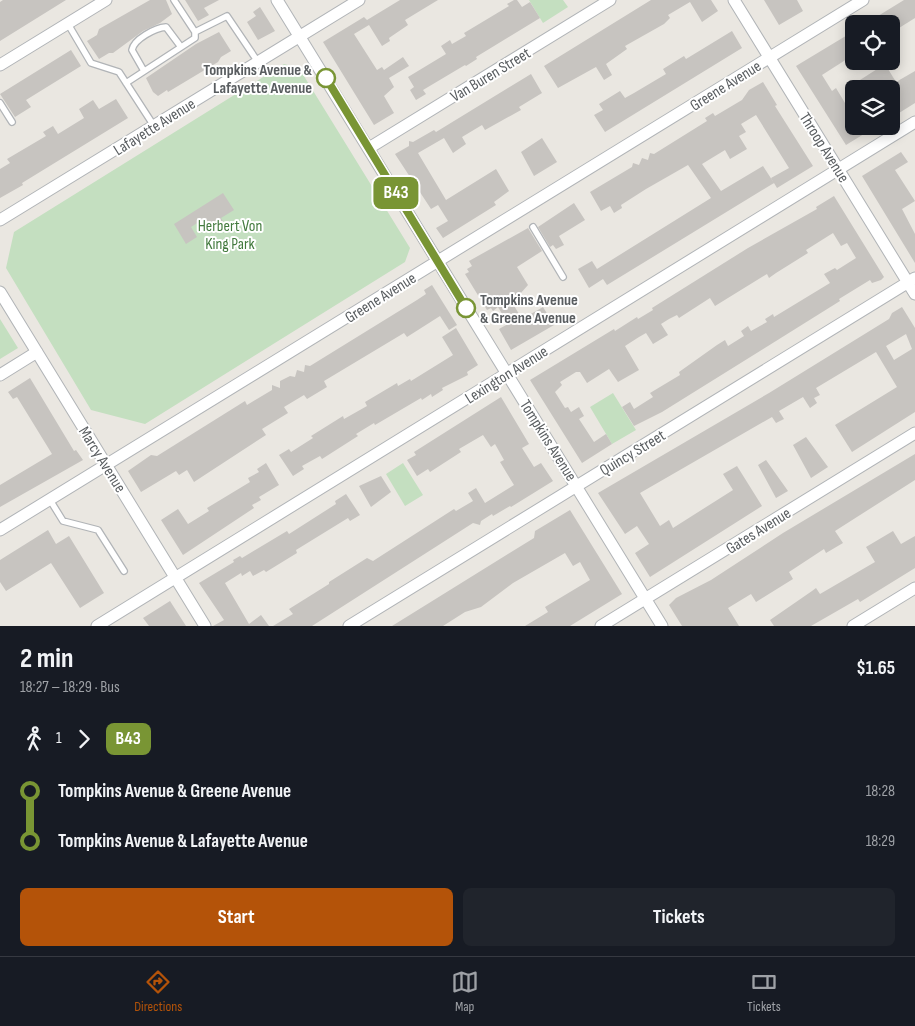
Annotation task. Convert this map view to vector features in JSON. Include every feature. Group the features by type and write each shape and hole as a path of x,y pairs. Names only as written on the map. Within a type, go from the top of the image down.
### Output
{"street":[{"path":"0,66 106,0"},
{"name":"Tompkins Avenue","path":"277,0 662,626"},
{"name":"Lafayette Avenue","path":"0,220 359,0"},
{"name":"Van Buren Street","path":"369,148 610,0"},
{"name":"Throop Avenue","path":"734,0 838,170 911,280 915,294"},
{"name":"Greene Avenue","path":"0,530 862,0"},
{"name":"Lexington Avenue","path":"97,626 915,122"},
{"name":"Quincy Street","path":"348,626 911,280"},
{"name":"Marcy Avenue","path":"0,292 205,626"},
{"path":"0,375 37,352"},
{"name":"Gates Avenue","path":"601,626 915,433"},
{"path":"853,626 915,588"}],"lane":[{"path":"126,83 194,38 195,32 174,0"},
{"path":"195,32 227,16 258,62"},
{"path":"68,24 91,63 119,72 154,126"},
{"path":"144,71 132,50 135,42 166,27 180,47"},
{"path":"0,103 12,122"},
{"path":"532,227 563,277"},
{"path":"50,500 63,521 98,530 124,571"}],"green space":[{"path":"529,0 563,0 568,7 543,23"},
{"name":"Herbert Von King Park","path":"284,64 299,68 410,248 405,262 145,424 91,410 6,268 14,232"},
{"path":"0,319 18,348 0,359"},
{"path":"613,393 636,430 612,444 590,407"},
{"path":"403,463 423,495 405,506 386,474"}],"building":[{"path":"3,0 66,0 0,41 0,2"},
{"path":"150,0 166,0 172,14 160,23 143,31 113,53 109,53 99,59 87,41 97,35 99,29"},
{"path":"185,0 219,0 204,8 209,15 198,21"},
{"path":"400,0 438,0 405,20 408,25 389,38 390,41 382,46 369,25 354,34 377,70 382,67 384,70 403,57 409,66 389,78 394,87 384,96 394,113 374,125 323,42 364,17 367,20"},
{"path":"517,0 522,7 530,2 540,18 476,57 477,59 466,66 423,90 426,94 416,100 410,90 414,87 408,77 446,54 441,46 450,40 452,44 466,36 464,33 509,6 507,4"},
{"path":"651,0 711,0 718,11 702,22 690,2 668,15 670,18 664,24 625,46 627,49 606,64 612,75 604,80 596,67 558,88 544,66"},
{"path":"764,0 797,0 803,11 779,25"},
{"path":"904,0 915,0 915,18 900,27 900,15 880,15"},
{"path":"260,7 275,31 258,40 247,22 256,16 253,12"},
{"path":"732,31 742,48 605,132 594,115 603,110 599,104 620,91 625,98 666,74 663,69 684,56 686,59"},
{"path":"219,32 231,51 221,57 218,62 168,92 167,90 158,96 153,92 146,78 196,44"},
{"path":"845,36 845,60 822,75 832,91 836,88 845,103 845,135 862,135 846,145 796,66"},
{"path":"71,50 81,66 26,100 31,107 15,117 0,94"},
{"path":"876,70 889,70 895,80 860,80"},
{"path":"915,71 915,103 900,112 899,80"},
{"path":"531,74 542,93 519,107 521,110 485,130 482,125 462,137 466,144 453,153 444,138 418,153 446,200 496,169 509,191 494,202 496,205 443,238 436,228 448,221 438,205 431,209 395,154 409,146 409,141 413,142 434,130 436,132"},
{"path":"763,82 777,105 775,106 813,166 777,188 774,183 607,285 603,279 589,288 578,269 592,261 597,269 711,198 688,165 621,205 622,208 614,213 610,206 601,211 590,192 632,167 633,163 639,165 642,158 648,160 650,153 654,154 707,121 705,118 713,113 715,116 742,100 749,90","holes":["756,115 789,168 771,178 774,183 763,166 721,191 702,164 725,150 730,159 747,149 739,136 746,132 741,124"]},
{"path":"116,99 128,118 0,198 0,169 10,163 7,159 46,136 43,132 53,126 58,134 84,118 79,109 93,100 99,109"},
{"path":"542,138 557,162 534,176 521,152"},
{"path":"901,152 908,162 895,170 915,201 902,209 915,234 915,263 862,176"},
{"path":"223,193 234,210 221,218 226,226 215,233 205,218 191,227 197,237 186,244 174,224"},
{"path":"834,196 884,277 872,283 870,280 839,299 840,301 662,412 634,426 622,407 630,402 634,409 653,397 650,393 680,375 679,372 717,345 725,340 728,346 744,336 741,331 748,326 751,331 767,322 765,319 773,314 774,317 830,283 824,274 835,268 837,270 856,258 847,243 841,246 833,233 806,250 808,253 769,278 767,274 715,306 710,298 679,318 677,315 669,319 661,324 668,335 653,344 646,333 639,337 625,346 639,370 618,382 609,369 587,383 580,372 576,372 560,382 562,385 555,392 565,408 568,407 571,412 579,407 584,416 579,419 594,442 606,434 612,444 582,463 530,380 614,329 615,331 637,317 638,319 653,310 652,308 748,248 817,209 816,207"},
{"path":"574,203 585,220 559,236 564,245 556,249 553,245 550,247 538,227"},
{"path":"528,228 542,251 517,267 528,285 520,294 523,299 513,304 522,319 543,307 554,325 511,350 499,329 508,324 498,307 493,311 491,308 487,310 465,274 469,272 467,269 472,266 469,261"},
{"path":"432,285 457,325 449,330 440,316 407,337 404,333 324,381 327,387 307,399 304,395 284,407 288,413 262,429 266,435 194,482 187,470 179,475 176,471 141,492 128,471 151,455 157,456 245,401 247,405 272,390 272,385 280,388 280,381 290,376 295,377 297,370 304,372 305,365 310,366 417,300 426,294 424,290"},
{"path":"902,307 915,328 915,412 852,452 835,425 897,387 876,352 816,388 820,395 814,398 817,403 810,408 803,397 779,411 784,419 776,423 772,417 640,493 660,526 669,520 673,528 733,490 723,474 737,466 762,506 650,577 635,553 649,544 637,526 625,534 598,493 769,393 889,319 892,313","holes":["906,334 912,349 894,360 886,346"]},
{"path":"456,328 478,365 467,372 468,375 442,388 443,390 432,397 431,394 422,400 421,398 375,425 374,423 356,434 358,436 322,459 320,456 302,466 304,469 293,476 279,455 289,449 291,452 313,438 311,436 343,416 344,419 367,406 365,402 397,383 398,386 410,379 411,381 453,355 442,337"},
{"path":"30,378 74,451 76,450 83,460 0,507 0,485 52,454 17,397 13,399 8,392"},
{"path":"501,397 529,444 522,448 534,467 541,463 553,481 511,507 493,516 492,514 481,521 480,525 473,523 312,626 273,626 293,614 289,609 367,558 373,561 454,509 456,511 473,501 468,493 476,488 485,503 514,485 500,462 504,460 495,444 491,447 483,435 459,449 461,452 430,472 428,469 417,476 407,460 416,455 414,452"},
{"path":"806,437 828,467 811,478 793,445"},
{"path":"915,454 915,480 835,531 843,543 826,553 824,549 789,572 793,579 756,602 751,594 728,608 739,626 682,626 669,605 676,598 711,580 783,533"},
{"path":"766,460 788,491 776,498 758,465"},
{"path":"266,463 279,485 259,497 261,500 252,505 254,508 183,555 161,520 178,509 188,524 209,511 207,508 250,482 248,478 259,472 257,469"},
{"path":"381,476 391,492 371,507 359,486"},
{"path":"346,494 360,515 350,521 348,518 296,550 297,553 266,572 264,570 253,576 250,571 242,576 241,573 225,583 249,624 261,615 269,626 213,626 224,620 199,583 234,562 233,560 240,556 242,558 287,531 289,534 336,504 335,501"},
{"path":"570,510 622,594 570,626 525,626 548,612 545,607 590,580 580,562 573,566 565,553 513,583 481,607 465,612 443,626 392,626 534,538 535,531"},
{"path":"48,530 56,544 69,536 104,593 80,608 51,563 6,591 0,582 0,560"},
{"path":"893,531 901,544 915,536 915,568 860,602 858,599 811,626 774,626 770,620 816,588 820,594 875,562 866,547"},
{"path":"170,601 186,626 149,626 143,618"}],"bus line":[{"name":"B43","path":"326,78 466,308"}],"place":[{"name":"Tompkins Avenue & Lafayette Avenue","path":"326,78"},
{"name":"Tompkins Avenue & Greene Avenue","path":"466,308"}]}
